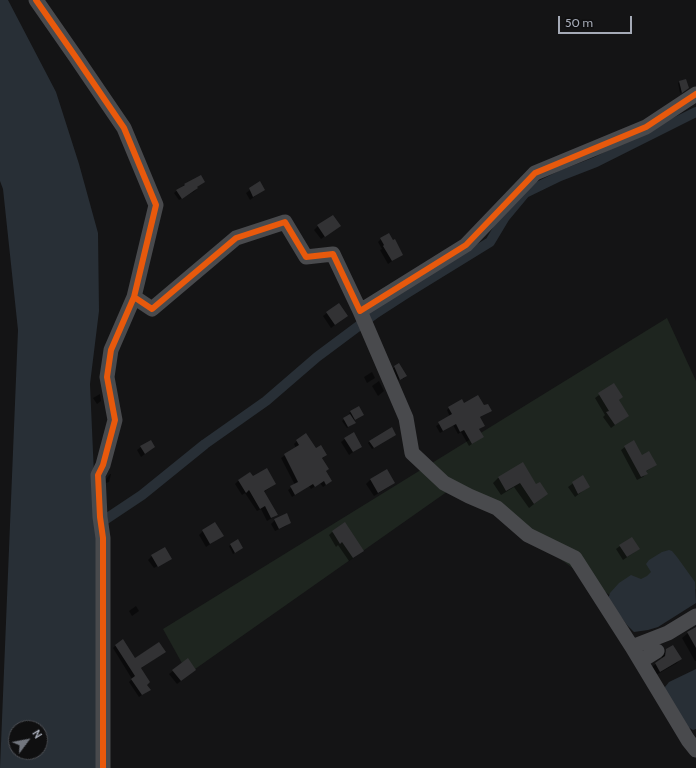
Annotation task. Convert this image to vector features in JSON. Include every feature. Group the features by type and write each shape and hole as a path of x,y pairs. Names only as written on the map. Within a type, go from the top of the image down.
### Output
{"street":[{"path":"36,0 124,128 156,205 134,297 111,350 107,377 115,420 103,465 98,475 100,524 103,538 103,768"},
{"path":"361,313 466,245 535,173 646,127 696,94"},
{"path":"134,297 152,310 236,238 285,222 306,256 334,254 369,330 406,418 412,453 444,483 497,508 528,535 575,558 641,661 688,740 696,750"},
{"path":"632,647 668,633 696,616"},
{"path":"641,661 657,651"}],"shaded area":[{"path":"0,0 8,0 56,92 79,164 98,233 99,311 90,384 102,657 98,768 0,768 18,330 3,189 0,181"},
{"path":"667,318 696,381 696,589 638,616 458,484 188,674 163,629"},
{"path":"669,550 672,551 677,557 695,582 696,603 658,627 634,632 608,599 610,593 619,583 631,575 641,579 647,576 651,572 646,564 649,560 662,552"},
{"path":"696,669 696,729 693,730 688,727 665,693 665,687 669,682"}],"building":[{"path":"686,79 689,88 682,93 679,81"},
{"path":"201,175 205,182 182,199 176,190"},
{"path":"260,181 265,190 253,197 249,188"},
{"path":"333,215 341,226 325,237 317,225"},
{"path":"389,233 393,240 395,239 403,255 392,261 380,238"},
{"path":"339,303 348,316 335,325 326,312"},
{"path":"399,363 407,376 400,380 394,366"},
{"path":"614,383 623,397 619,400 629,416 615,425 606,412 609,411 598,393"},
{"path":"478,395 484,405 488,404 492,411 480,417 485,426 479,429 484,437 472,444 464,430 460,432 456,424 443,431 438,422 452,414 448,407 462,399 464,403"},
{"path":"359,406 364,415 355,420 350,411"},
{"path":"350,414 356,423 348,427 343,418"},
{"path":"392,427 396,435 374,448 369,441"},
{"path":"354,432 362,447 353,452 344,438"},
{"path":"306,433 316,448 321,445 327,455 322,458 329,469 326,471 332,481 326,485 324,481 315,487 313,484 295,495 290,486 298,482 284,454 299,445 296,440"},
{"path":"151,440 155,447 145,454 140,446"},
{"path":"634,440 642,455 649,451 657,465 646,471 648,474 641,477 624,446"},
{"path":"523,462 536,484 540,482 548,494 534,504 520,483 506,491 498,477"},
{"path":"267,468 276,484 264,491 278,515 271,518 265,506 260,509 249,490 246,493 238,480 250,472 253,476"},
{"path":"387,469 395,483 378,493 370,479"},
{"path":"583,475 590,487 578,494 572,482"},
{"path":"287,513 291,523 279,529 274,519"},
{"path":"215,522 224,536 210,544 202,530"},
{"path":"345,522 364,551 353,558 342,542 340,544 332,531"},
{"path":"632,537 640,549 627,557 619,545"},
{"path":"238,539 243,548 235,553 230,544"},
{"path":"165,547 172,559 158,567 151,555"},
{"path":"696,627 696,648 687,632"},
{"path":"123,639 135,658 159,642 166,652 141,668 150,682 147,685 151,690 142,695 131,679 135,676 115,645"},
{"path":"673,645 682,659 660,672 655,663 665,656 666,649"},
{"path":"188,658 196,670 181,681 172,670"}],"waterway":[{"path":"97,525 142,495 205,444 266,401 317,357 376,313 490,242 505,217 525,193 560,176 596,162 696,112"}],"cycle path":[{"path":"36,0 124,128 156,205 134,297 111,350 107,377 115,420 103,465 98,475 100,517 103,538 103,768"},
{"path":"134,297 152,309 236,238 285,222 306,257 333,254 360,311 466,245 535,173 646,127 696,94"}]}
